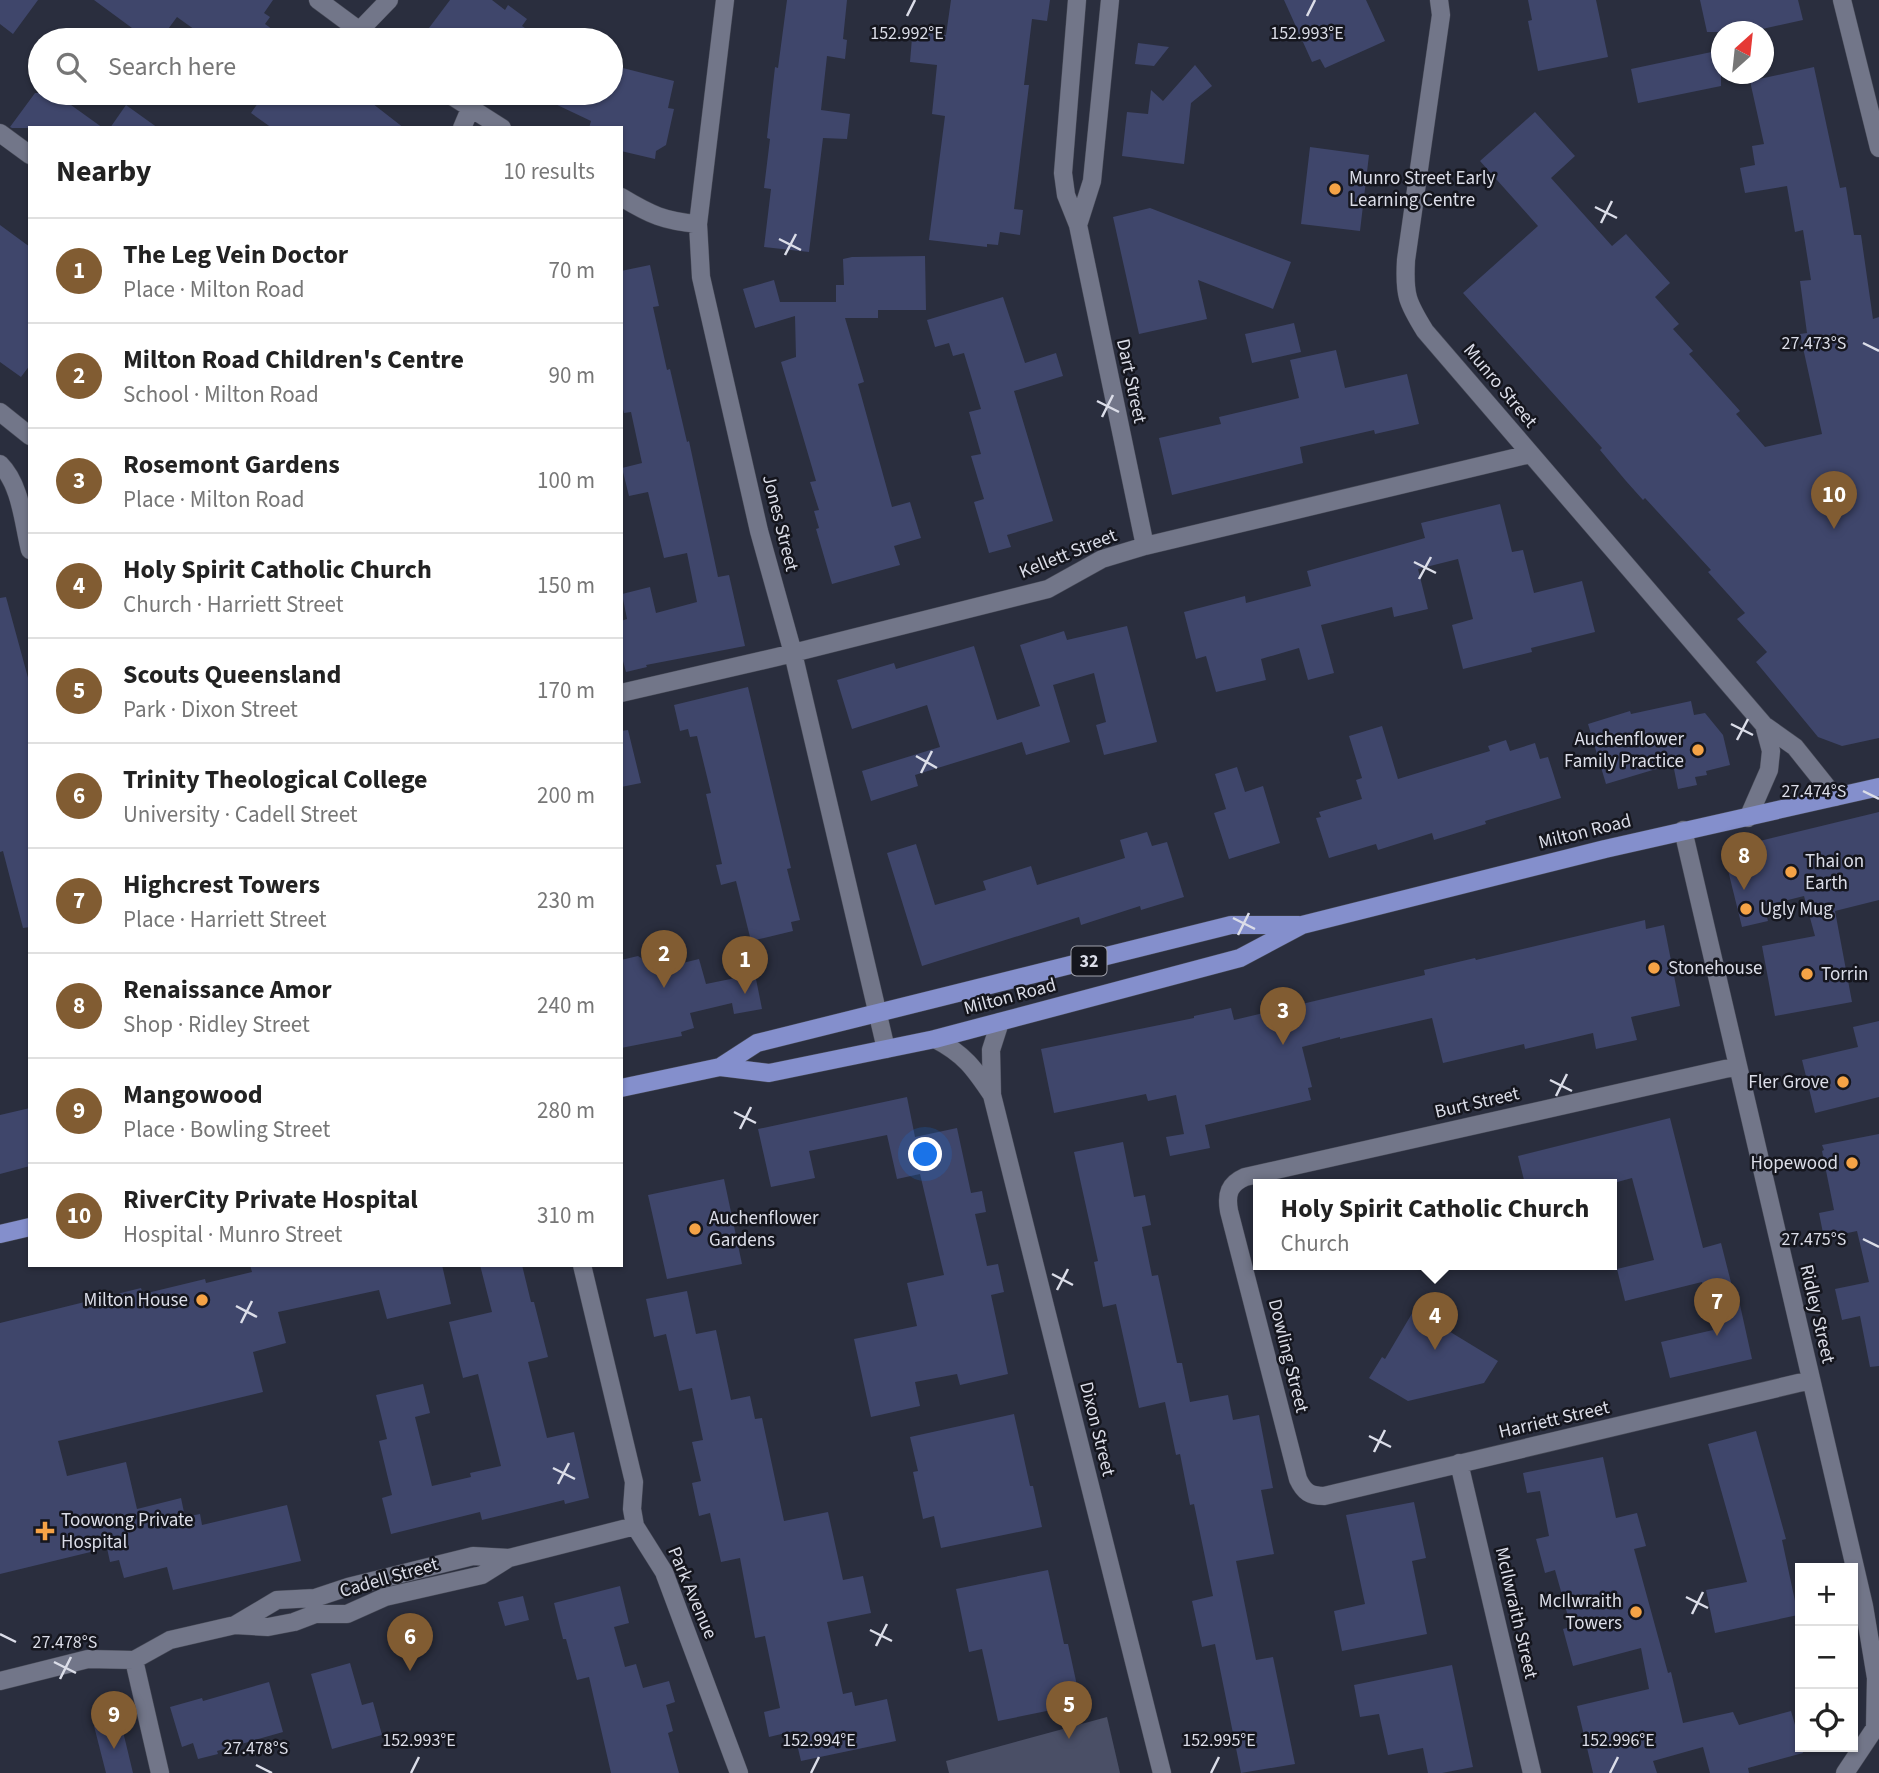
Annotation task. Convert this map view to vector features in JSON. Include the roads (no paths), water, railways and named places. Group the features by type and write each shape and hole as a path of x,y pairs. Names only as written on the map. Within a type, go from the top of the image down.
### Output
{"main road":[{"name":"Milton Road","path":"720,1067 757,1043 1231,925 1302,925 1683,830 1748,818 1879,787"},
{"name":"Milton Road","path":"623,1088 720,1067 769,1073 935,1039 1240,958 1302,925"},
{"path":"0,1234 28,1227"}],"street":[{"path":"318,0 355,28"},
{"path":"370,28 388,0"},
{"name":"Jones Street","path":"724,0 698,224 701,277 759,531 793,653 886,1048"},
{"name":"Dart Street","path":"1077,0 1063,173 1066,195 1078,225 1145,546"},
{"name":"Dart Street","path":"1078,225 1091,181 1110,0"},
{"name":"Munro Street","path":"1439,0 1441,15 1406,260 1404,282 1408,303 1425,331 1764,725 1795,747 1835,797"},
{"path":"1842,0 1879,148"},
{"path":"464,105 499,126"},
{"path":"463,126 470,109"},
{"path":"0,133 28,154"},
{"path":"623,198 653,216 673,222 698,224"},
{"path":"0,412 28,434"},
{"name":"Kellett Street","path":"623,693 1048,589 1102,559 1145,546 1530,454"},
{"path":"0,464 7,471 14,487 28,542"},
{"path":"1748,818 1769,770 1770,751 1764,725"},
{"name":"Ridley Street","path":"1683,830 1811,1380 1871,1604 1876,1678 1875,1728 1845,1773"},
{"name":"Dixon Street","path":"1000,1022 991,1050 992,1095 1162,1773"},
{"name":"Dixon Street","path":"935,1039 974,1066 992,1095"},
{"name":"Burt Street","path":"1230,1188 1235,1181 1245,1177 1738,1066"},
{"name":"Dowling Street","path":"1230,1188 1227,1198 1233,1224 1298,1479 1306,1492"},
{"name":"Park Avenue","path":"582,1267 634,1482 632,1509 635,1526 664,1572 740,1773"},
{"name":"Harriett Street","path":"1306,1492 1324,1496 1811,1380"},
{"name":"McIlwraith Street","path":"1459,1463 1532,1773"},
{"name":"Cadell Street","path":"235,1625 268,1628 314,1615 344,1614 391,1595 478,1576 509,1559 635,1526"},
{"name":"Cadell Street","path":"134,1660 170,1640 235,1625 277,1600 312,1599 348,1587 473,1556 509,1559"},
{"path":"386,1577 391,1595"},
{"path":"0,1681 88,1659 134,1660 160,1773"}],"place":[{"name":"Munro Street Early Learning Centre","path":"1335,189"},
{"name":"RiverCity Private Hospital","path":"1834,529"},
{"name":"Auchenflower Family Practice","path":"1698,750"},
{"name":"Thai on Earth","path":"1791,872"},
{"name":"Renaissance Amor","path":"1744,890"},
{"name":"Ugly Mug","path":"1746,909"},
{"name":"Stonehouse","path":"1654,968"},
{"name":"Torrin","path":"1807,974"},
{"name":"Milton Road Children's Centre","path":"664,988"},
{"name":"The Leg Vein Doctor","path":"745,994"},
{"name":"Rosemont Gardens","path":"1283,1045"},
{"name":"Fler Grove","path":"1843,1082"},
{"name":"Hopewood","path":"1852,1163"},
{"name":"Auchenflower Gardens","path":"695,1229"},
{"name":"Milton House","path":"202,1300"},
{"name":"Highcrest Towers","path":"1717,1336"},
{"name":"Holy Spirit Catholic Church","path":"1435,1350"},
{"name":"Toowong Private Hospital","path":"45,1531"},
{"name":"McIlwraith Towers","path":"1636,1612"},
{"name":"Trinity Theological College","path":"410,1671"},
{"name":"Scouts Queensland","path":"1069,1739"},
{"name":"Mangowood","path":"114,1749"}]}
